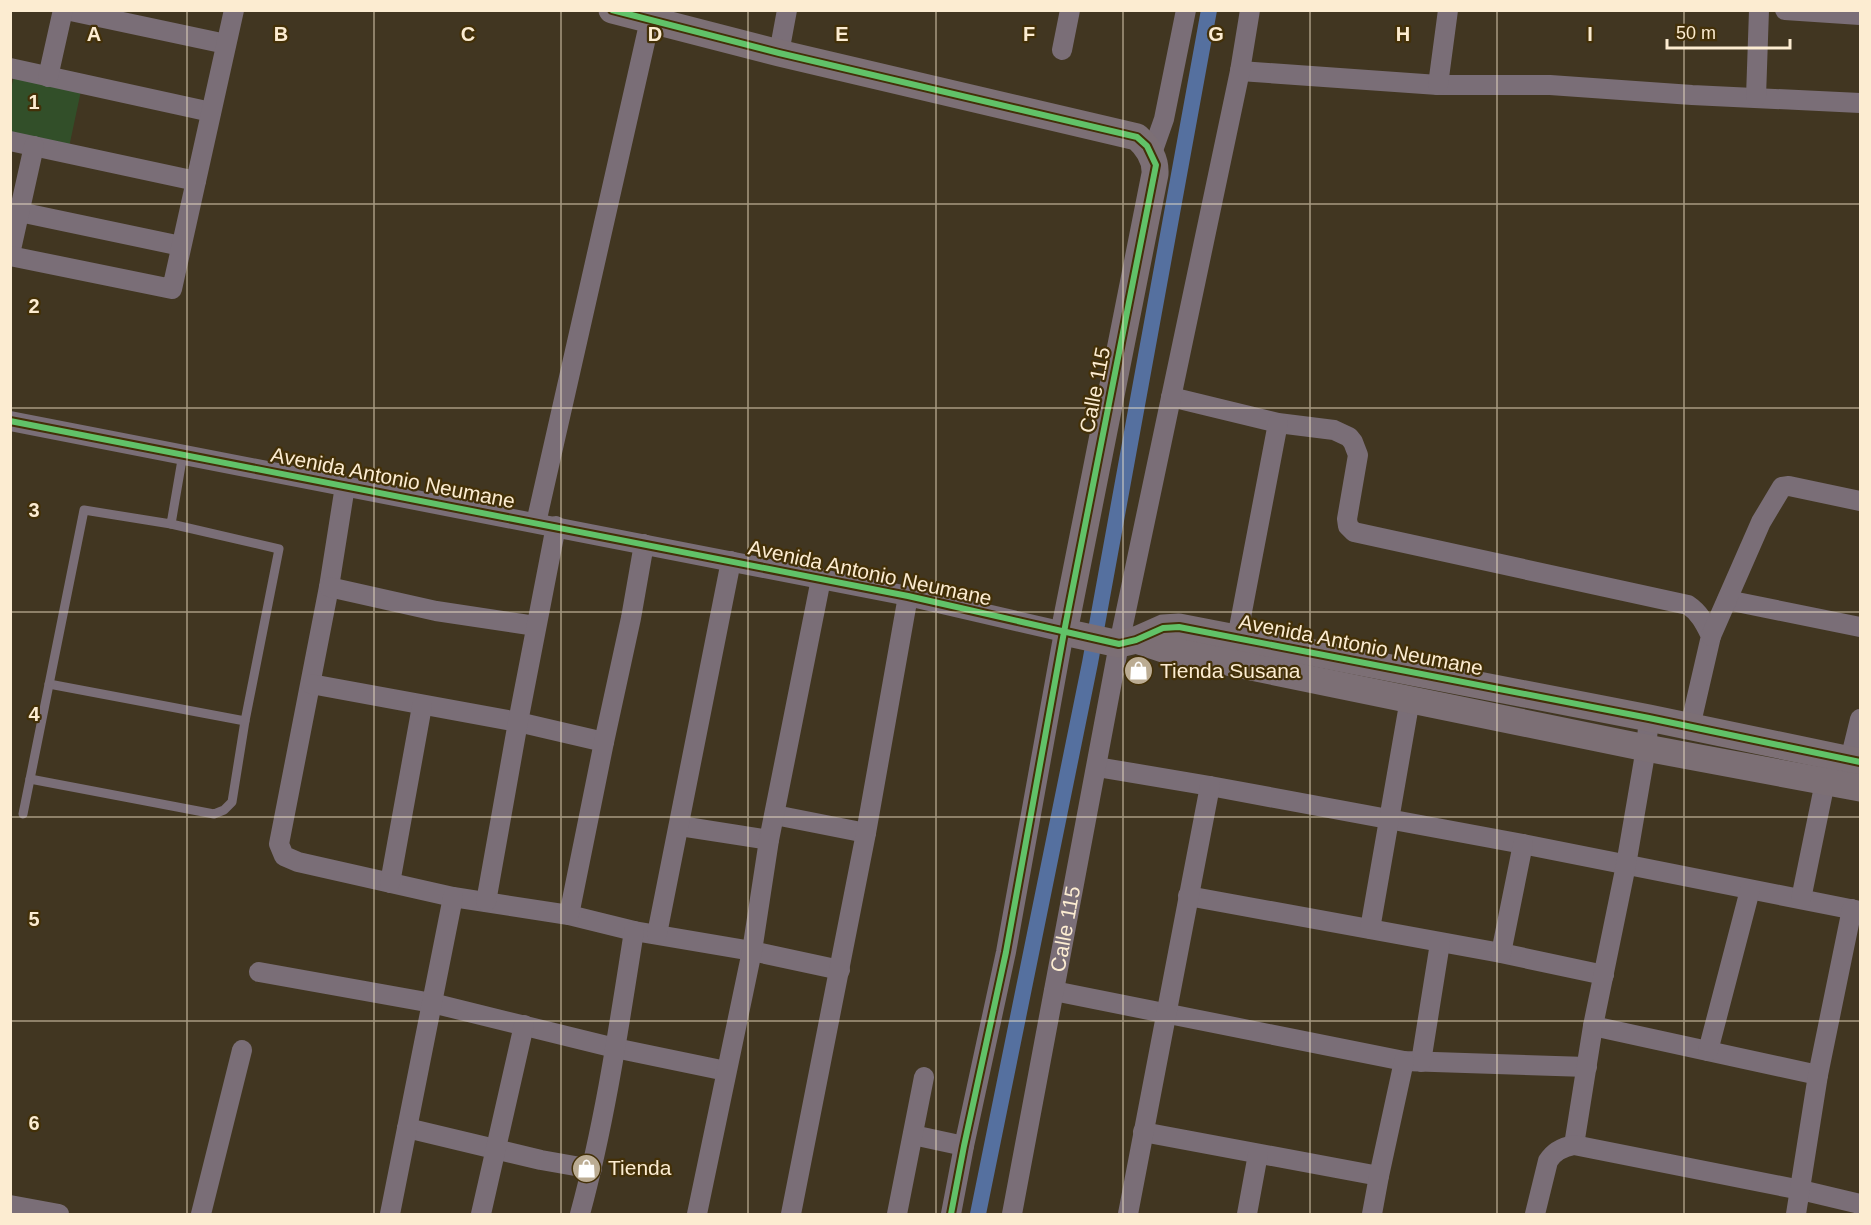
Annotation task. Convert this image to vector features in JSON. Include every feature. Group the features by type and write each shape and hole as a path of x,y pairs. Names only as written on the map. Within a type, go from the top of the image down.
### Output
{"street":[{"path":"48,77 65,10 226,44"},
{"path":"34,146 15,211 10,255 172,289 234,10"},
{"path":"612,10 667,19 779,53 1137,137 1147,146 1151,156"},
{"path":"779,53 787,10"},
{"path":"1062,50 1070,10"},
{"name":"Calle 115","path":"1068,633 1155,174 1156,165 1151,156 1164,119 1186,10"},
{"name":"Calle 115","path":"1012,1215 1097,767 1171,397 1240,71 1250,10"},
{"path":"1438,85 1448,10"},
{"path":"1756,97 1759,10"},
{"path":"1785,10 1860,15"},
{"path":"536,523 667,19"},
{"path":"10,68 211,112"},
{"path":"1240,71 1438,85 1550,85 1860,103"},
{"path":"10,141 196,181"},
{"path":"15,211 182,246"},
{"path":"1171,397 1278,423 1342,433 1353,442 1358,455 1347,519 1348,526 1354,532 1688,605 1705,622 1711,636"},
{"name":"Avenida Antonio Neumane","path":"10,421 556,526 908,596 1068,633 1163,649 1646,748 1860,788"},
{"path":"1237,638 1278,423"},
{"path":"345,486 329,587 279,844 284,856 298,862 453,897 569,915 634,931 752,951 840,970"},
{"path":"1690,727 1711,636 1761,522 1782,488 1789,486 1860,501"},
{"path":"486,902 556,526"},
{"path":"569,915 631,618 644,544"},
{"path":"657,934 731,561"},
{"path":"697,1215 752,951 770,840 821,579"},
{"path":"329,587 436,611 536,626"},
{"path":"791,1215 866,833 908,596"},
{"path":"1727,600 1860,627"},
{"name":"Avenida Antonio Neumane","path":"1123,642 1163,628 1179,627 1649,718 1855,761"},
{"path":"951,1215 1006,952 1068,633"},
{"path":"311,684 518,722 604,742"},
{"path":"1370,929 1410,699"},
{"path":"390,883 422,706"},
{"path":"1574,1144 1593,1026 1626,865 1649,718"},
{"path":"1855,761 1860,719"},
{"path":"1097,767 1523,844 1856,910 1818,1075 1796,1215"},
{"path":"1801,899 1825,782"},
{"path":"1128,1215 1210,786"},
{"path":"775,815 866,833"},
{"path":"680,826 770,840"},
{"path":"1501,953 1523,844"},
{"path":"1708,1051 1750,890"},
{"path":"1188,896 1501,953 1604,975"},
{"path":"390,1215 453,897"},
{"path":"580,1215 592,1169 634,931"},
{"path":"1372,1215 1379,1176 1412,1062 1440,943"},
{"path":"259,972 432,1003 615,1048 726,1071"},
{"path":"1054,991 1412,1062 1587,1067"},
{"path":"481,1215 524,1025"},
{"path":"1593,1026 1818,1075"},
{"path":"201,1215 242,1050"},
{"path":"897,1215 924,1077"},
{"path":"406,1128 592,1169"},
{"path":"1143,1132 1379,1176"},
{"path":"913,1135 964,1146"},
{"path":"1535,1215 1548,1161 1557,1150 1574,1144 1860,1204"},
{"path":"1246,1215 1258,1154"},
{"path":"10,1205 59,1215"}],"lane":[{"path":"171,524 183,454"},
{"path":"23,814 30,779 49,684 84,510 171,524 279,549 245,721 232,802 224,810 214,814 30,779"},
{"path":"49,684 245,721"}],"green space":[{"path":"15,70 82,86 68,152 11,139 11,90"}],"waterway":[{"path":"978,1214 1090,663 1209,10"}],"cycle path":[{"path":"612,10 779,53 1137,137 1147,146 1156,165 1064,632 1006,952 951,1214"},
{"path":"10,421 908,596 1119,644 1136,640 1163,628 1179,627 1649,718 1860,762"}],"place":[{"name":"Tienda Susana","path":"1139,671"},
{"name":"Tienda","path":"587,1168"}]}
